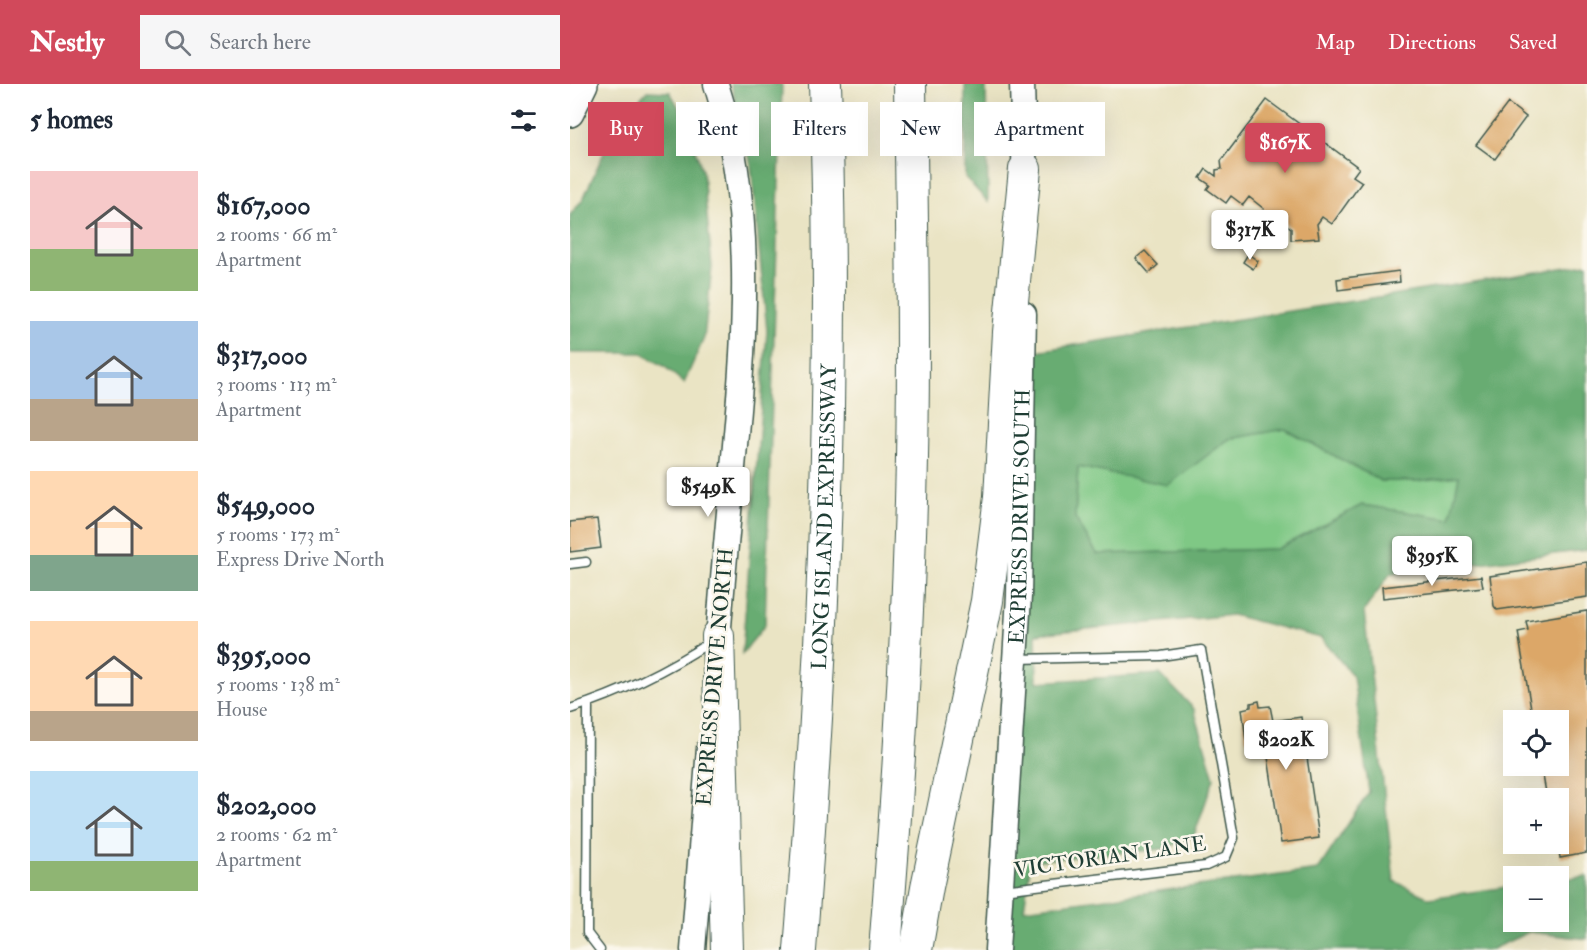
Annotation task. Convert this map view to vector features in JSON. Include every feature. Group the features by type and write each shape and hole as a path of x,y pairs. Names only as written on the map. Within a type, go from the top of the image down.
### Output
{"highway":[{"name":"LONG ISLAND EXPRESSWAY","path":"800,950 813,785 826,510 829,236 825,84"},
{"path":"885,950 899,765 911,500 913,363 910,84"},
{"path":"916,950 931,864 989,590 1000,497 1009,332 1025,169"},
{"path":"718,636 727,950"}],"main road":[{"path":"570,113 584,84"},
{"name":"EXPRESS DRIVE NORTH","path":"693,950 741,378 746,273 740,193 734,152 716,84"},
{"name":"EXPRESS DRIVE SOUTH","path":"997,950 1016,659 1023,490 1025,169 1022,84"}],"lane":[{"path":"570,564 586,562"},
{"path":"570,709 588,704 672,667 718,636"},
{"name":"VICTORIAN LANE","path":"1002,890 1206,866 1226,857 1234,838 1201,650 1161,656 1016,659"},
{"path":"588,704 587,933 596,948"}],"green space":[{"path":"731,84 782,84 781,102 771,102 771,156 780,156 765,625 742,654 767,331 749,156 759,156 759,102 736,102"},
{"path":"965,84 986,84 986,102 974,102 974,156 987,156 988,202 965,177"},
{"path":"647,91 670,92 676,102 676,156 697,156 703,174 712,267 704,338 684,383 664,366 641,353 570,353 570,215 583,199 602,156 664,156 664,102 637,102"},
{"path":"1587,264 1587,550 1390,574 1364,611 1394,881 1429,898 1503,887 1503,932 1529,932 1490,950 1000,950 1037,351","holes":["1285,429 1381,481 1416,481 1459,476 1450,519 1362,505 1277,549 1097,554 1075,518 1078,467 1168,485 1229,439","1232,615 1321,638 1353,676 1369,792 1318,870 1024,909 1031,861 1164,849 1194,836 1214,778 1194,709 1160,674 1037,682 1036,634"]},
{"path":"1285,429 1381,481 1416,481 1460,475 1450,519 1362,505 1277,549 1097,554 1075,518 1078,467 1168,484 1229,439"},
{"path":"1587,876 1587,939 1529,932 1569,932 1569,879"}],"building":[{"path":"1267,100 1359,168 1353,176 1362,182 1332,224 1322,217 1317,224 1319,238 1291,240 1291,228 1282,222 1276,230 1259,217 1264,209 1249,197 1243,205 1231,196 1226,203 1207,189 1210,185 1200,178 1206,169 1216,176 1216,170 1222,169 1221,161"},
{"path":"1508,103 1526,117 1495,159 1476,145"},
{"path":"1145,251 1158,265 1149,273 1136,258"},
{"path":"1248,254 1258,261 1253,269 1243,262"},
{"path":"1399,271 1400,282 1338,290 1337,279"},
{"path":"597,519 601,548 570,552 570,522"},
{"path":"1587,562 1587,597 1497,610 1494,606 1490,576"},
{"path":"1481,576 1483,587 1383,598 1382,587"},
{"path":"1587,611 1587,853 1560,858 1559,854 1569,854 1569,788 1545,788 1543,776 1569,776 1569,710 1531,710 1518,632 1528,630 1526,621"},
{"path":"1259,701 1260,707 1270,706 1273,721 1301,717 1319,838 1281,843 1265,737 1246,740 1242,709 1251,707 1251,703"}]}
